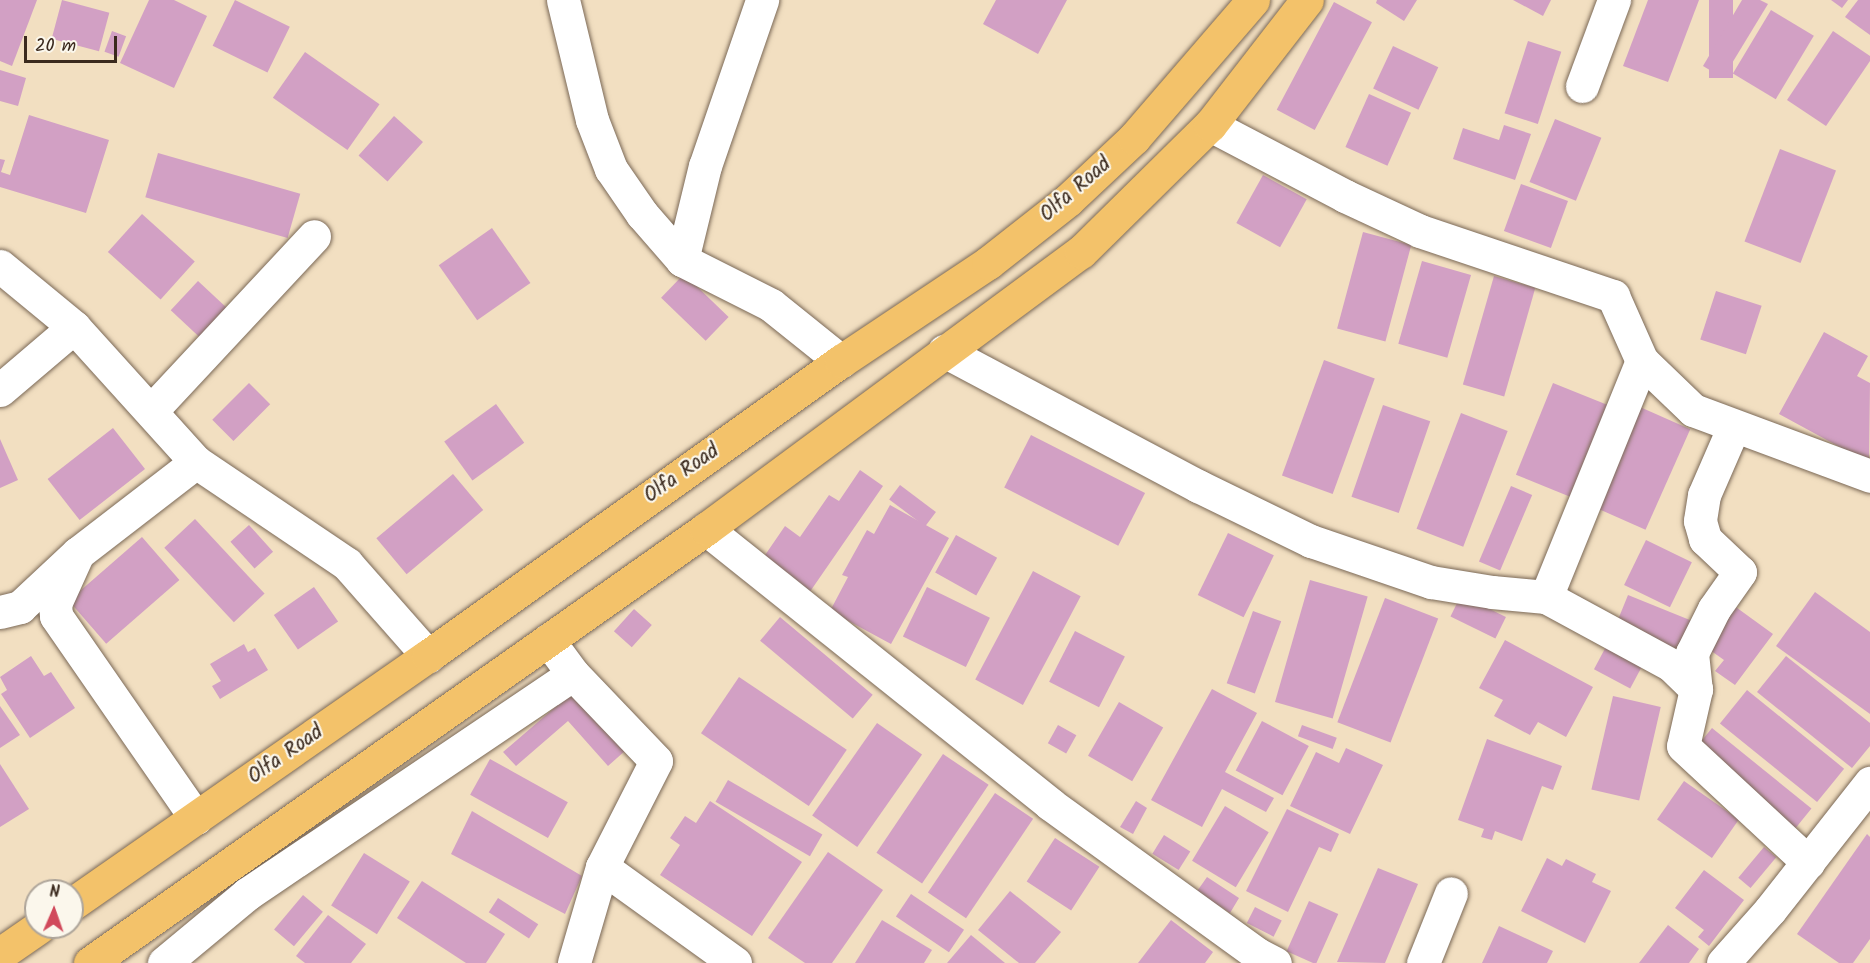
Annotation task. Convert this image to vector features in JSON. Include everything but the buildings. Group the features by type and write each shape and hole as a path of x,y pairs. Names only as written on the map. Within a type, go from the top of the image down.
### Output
{"main road":[{"name":"Olfa Road","path":"84,896 428,656 841,361 988,263 1068,200 1134,138 1252,0"},
{"path":"90,963 706,529 1082,252 1210,125 1307,0"},
{"path":"0,954 24,937"}],"street":[{"path":"563,0 592,120 611,169 642,214 682,260 771,304 841,361"},
{"path":"682,260 705,166 762,0"},
{"path":"1582,86 1614,0"},
{"path":"1210,125 1345,196 1420,231 1613,297 1642,361 1693,410 1870,476"},
{"path":"151,411 314,236"},
{"path":"0,266 74,327 196,462 347,564 428,656"},
{"path":"0,390 74,327"},
{"path":"945,351 1198,486 1311,541 1431,582 1492,592 1546,597 1671,665 1696,689"},
{"path":"1546,597 1642,361"},
{"path":"1734,426 1704,495 1700,521 1705,538 1740,572 1714,609 1692,653 1696,689 1683,746 1808,862"},
{"path":"0,612 20,607 78,553 196,462"},
{"path":"706,529 1050,804 1257,954 1275,963"},
{"path":"78,553 55,604 56,616 196,818"},
{"path":"548,640 573,674 656,761 602,867 574,963"},
{"path":"164,963 247,894 573,674"},
{"path":"1723,963 1770,910 1870,783"},
{"path":"602,867 735,963"},
{"path":"1423,963 1451,893"}]}
